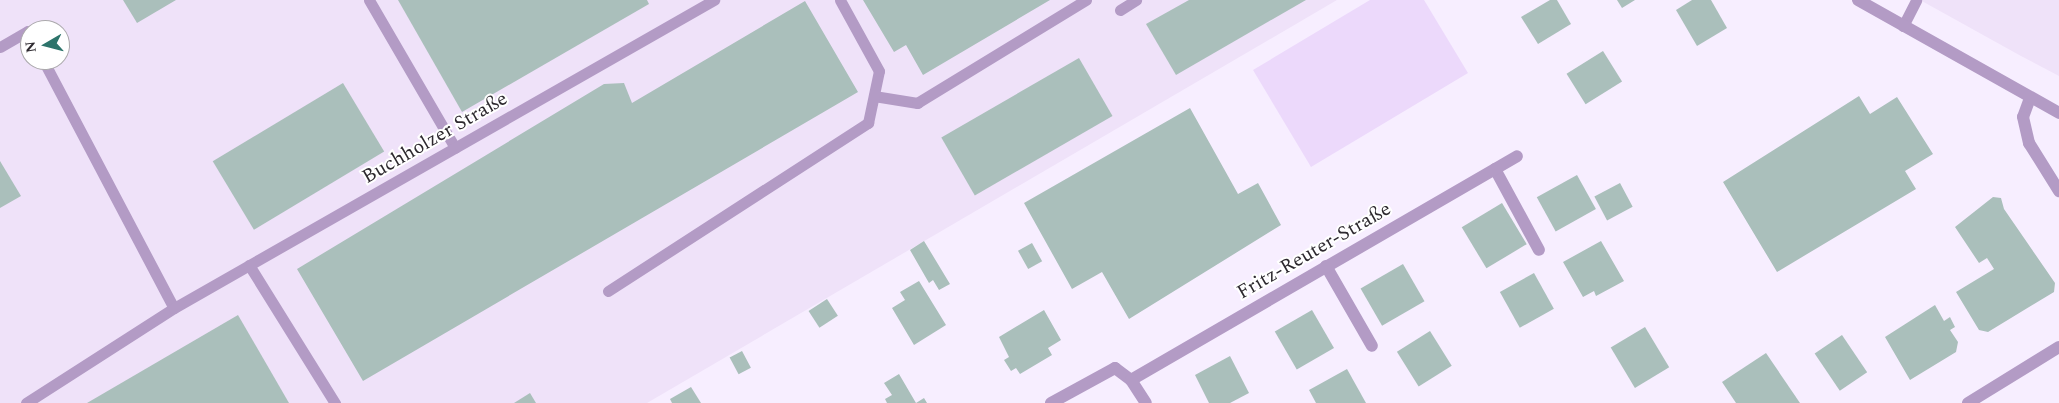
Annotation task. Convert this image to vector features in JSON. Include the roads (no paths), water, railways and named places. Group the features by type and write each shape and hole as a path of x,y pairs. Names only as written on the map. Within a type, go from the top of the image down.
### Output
{"street":[{"path":"1858,0 2059,113"},
{"path":"2030,98 2023,118 2029,143 2059,191"},
{"name":"Fritz-Reuter-Straße","path":"1130,380 1517,156"},
{"path":"1494,169 1539,250"},
{"path":"1326,266 1372,346"},
{"path":"1968,403 2059,347"},
{"path":"1051,403 1115,368 1130,380 1146,403"}],"lane":[{"path":"369,0 455,148"},
{"name":"Buchholzer Straße","path":"26,403 174,308 714,0"},
{"path":"608,291 868,123 879,71 840,0"},
{"path":"874,96 916,103 1086,0"},
{"path":"1120,10 1136,0"},
{"path":"1903,26 1916,0"},
{"path":"0,47 20,37"},
{"path":"48,70 174,308"},
{"path":"249,265 335,403"}]}
